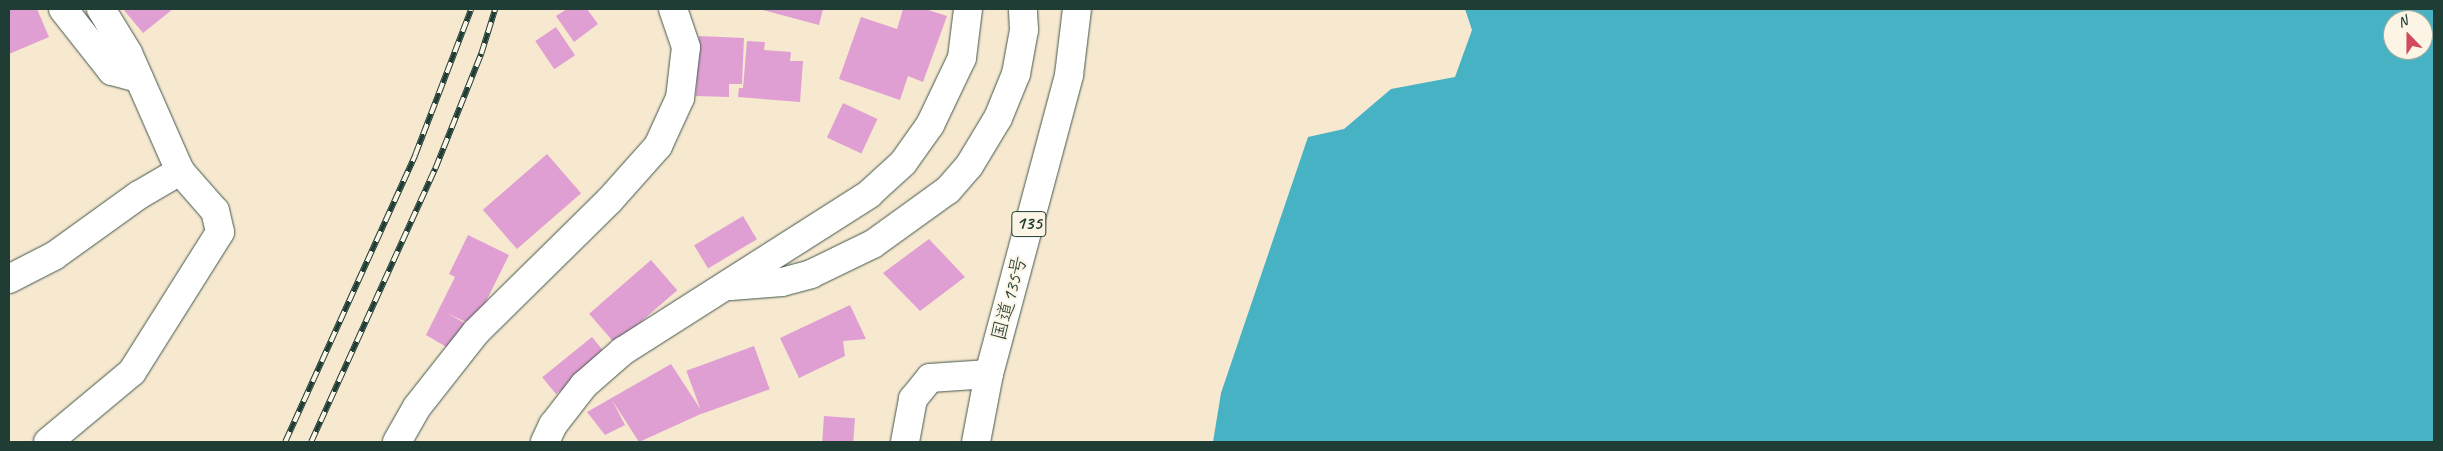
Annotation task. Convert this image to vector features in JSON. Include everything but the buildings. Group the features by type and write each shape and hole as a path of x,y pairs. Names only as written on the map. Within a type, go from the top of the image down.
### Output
{"main road":[{"path":"63,9 112,71 139,78"},
{"path":"48,442 132,372 220,232 215,211 180,171 128,53 101,9"},
{"path":"398,442 418,407 476,332 609,201 658,146 680,98 686,47 673,9"},
{"path":"544,442 553,425 584,385 623,351 869,194 903,163 930,125 962,58 968,9"},
{"path":"727,286 782,282 812,274 873,244 948,190 969,166 998,118 1016,74 1024,30 1023,9"},
{"name":"国道135号","path":"976,440 989,374 1070,75 1077,9"},
{"path":"9,279 54,256 139,195 180,171"},
{"path":"904,442 913,399 930,378 989,374"}],"path":[{"path":"785,442 808,442"}],"water":[{"path":"1465,9 2434,9 2434,442 1213,442 1221,393 1308,137 1344,129 1391,89 1455,77 1472,30"}],"railway":[{"path":"285,442 415,155 471,9"},
{"path":"311,442 435,169 481,54 495,9"}]}
